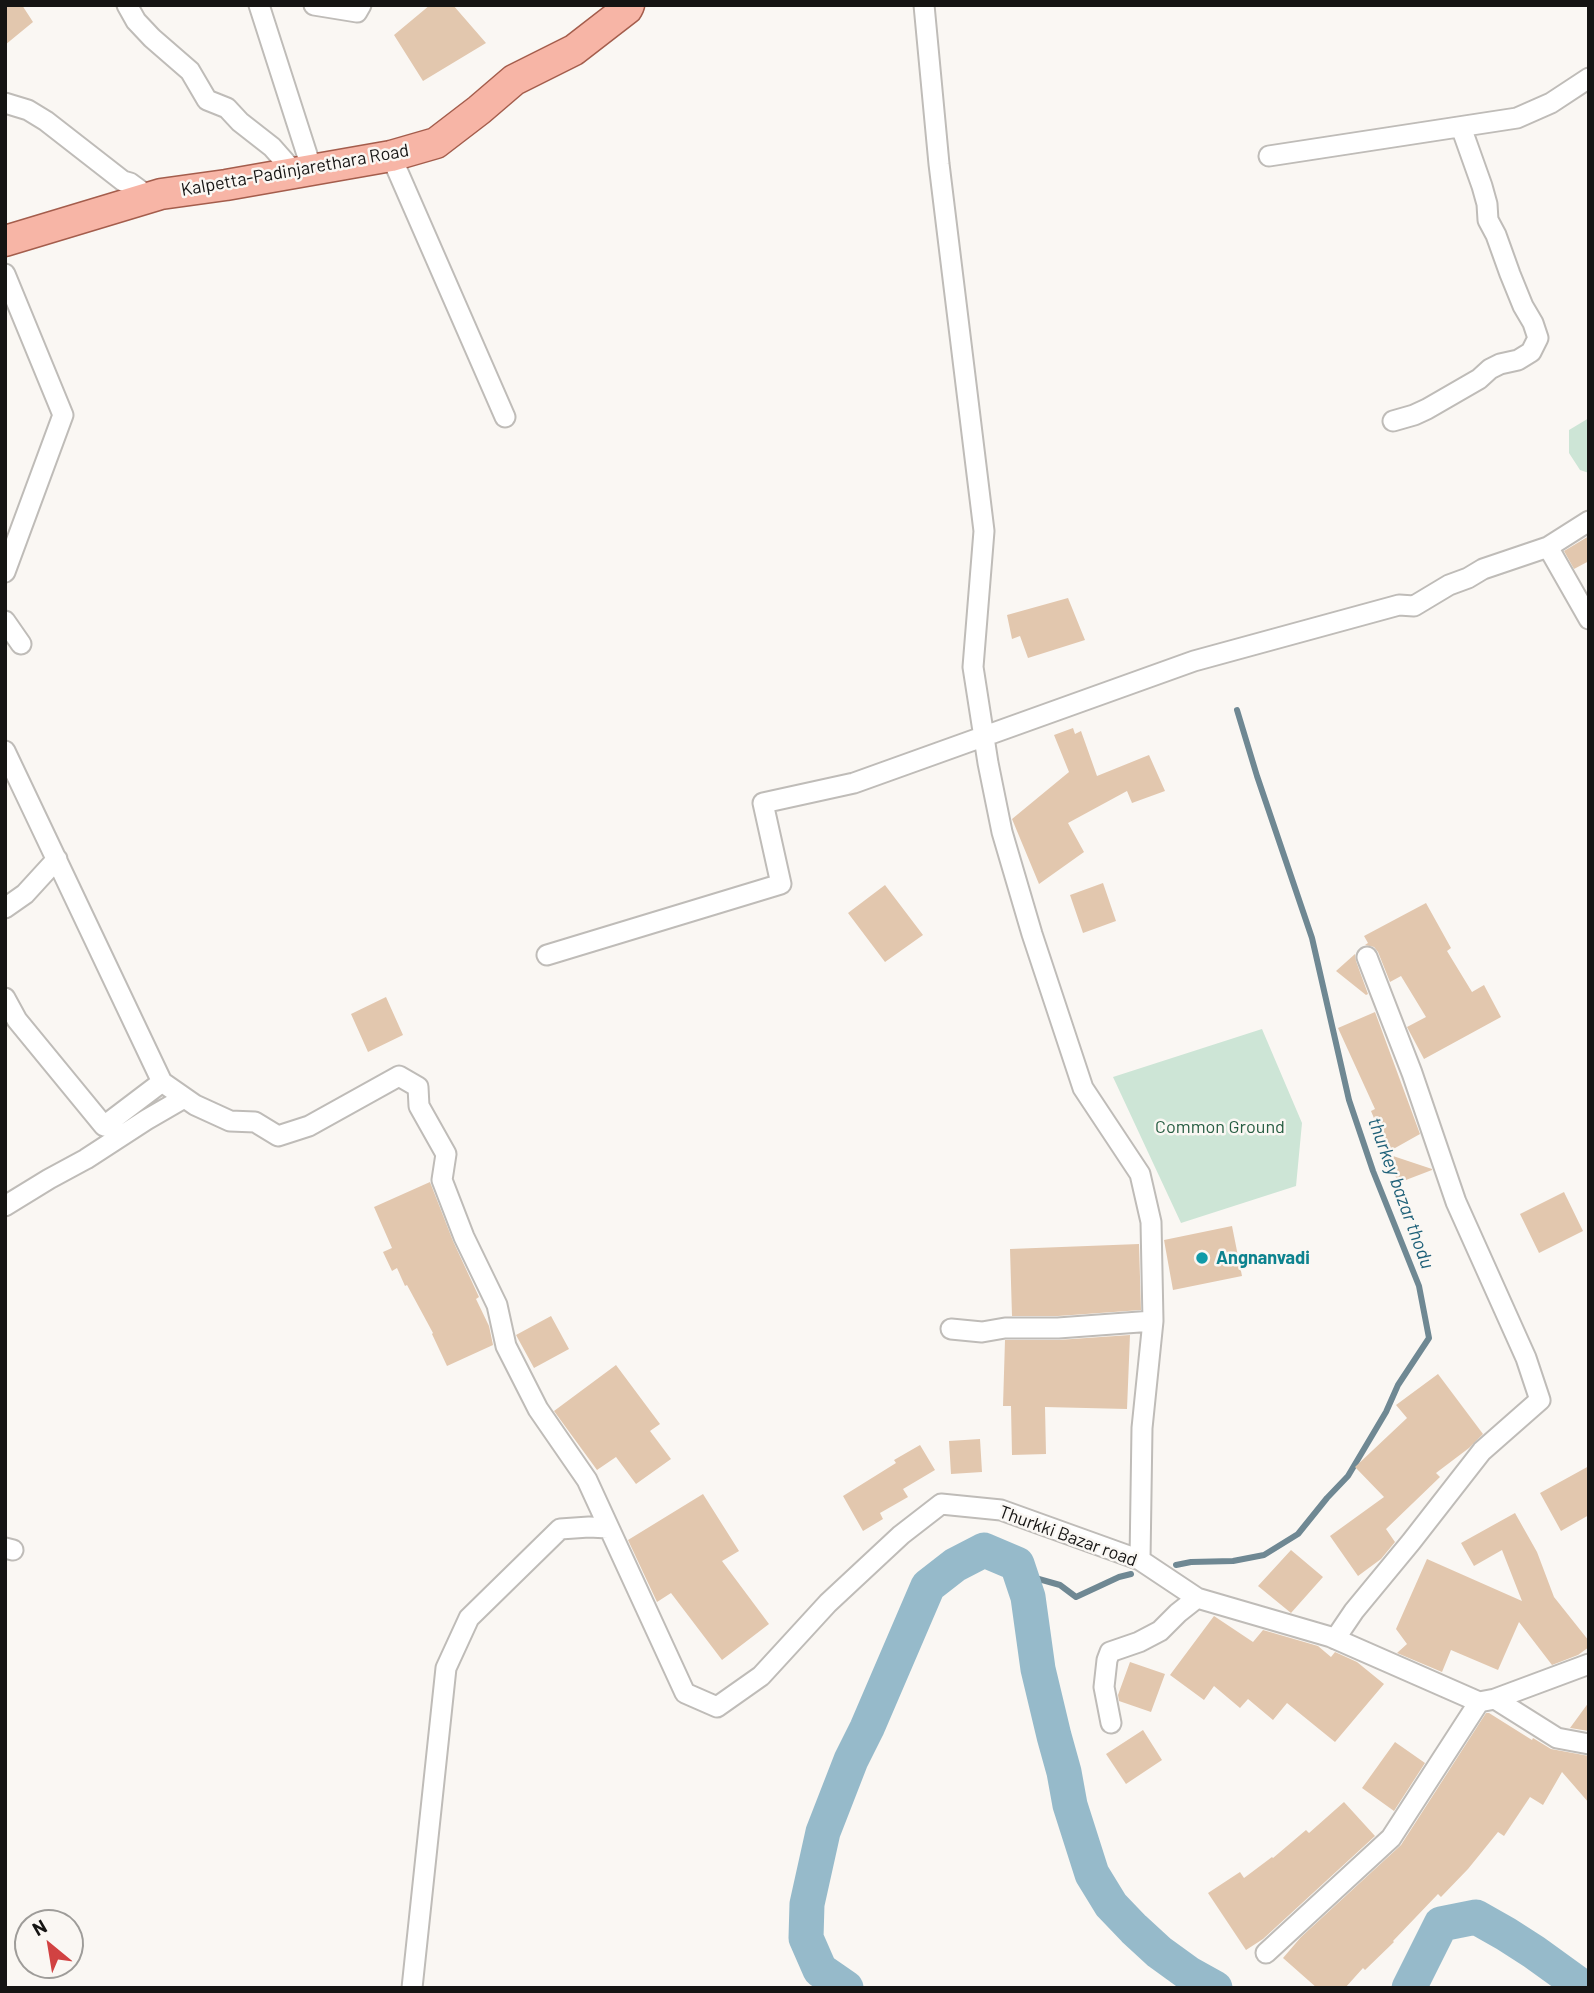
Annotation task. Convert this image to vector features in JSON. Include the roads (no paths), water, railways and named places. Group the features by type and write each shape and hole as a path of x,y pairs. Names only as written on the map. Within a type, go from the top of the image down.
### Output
{"main road":[{"name":"Kalpetta-Padinjarethara Road","path":"5,241 161,194 391,156 436,143 514,80 574,50 628,9 629,5"}],"street":[{"path":"127,5 136,21 152,38 190,71 207,100 227,108 272,147 287,164 302,172"},
{"path":"259,5 302,172"},
{"path":"314,5 357,12 361,5"},
{"path":"924,5 939,164 984,531 972,667 1002,832 1032,934 1083,1088 1140,1174 1150,1222 1153,1321 1142,1428 1140,1560"},
{"path":"1269,156 1517,118 1551,103 1589,78"},
{"path":"5,103 28,110 46,121 123,181 149,197"},
{"path":"1393,421 1426,409 1479,379 1500,363 1518,360 1531,352 1538,338 1488,220 1482,186 1461,127"},
{"path":"391,156 505,417"},
{"path":"5,275 63,415 5,572"},
{"path":"547,955 781,884 763,803 854,783 1194,661 1399,605 1415,606 1483,569 1548,547 1589,521"},
{"path":"1548,547 1589,619"},
{"path":"5,621 21,644"},
{"path":"5,751 162,1082 184,1098 230,1121 255,1122 278,1136 309,1126 399,1076 418,1087 419,1106 446,1154 442,1180 464,1237 497,1305 506,1346 538,1409 587,1480 608,1528 560,1529 469,1618 446,1668 412,1988"},
{"path":"5,908 25,894 57,859"},
{"path":"1335,1639 1354,1611 1482,1451 1540,1400 1526,1358 1455,1202 1412,1073 1367,957"},
{"path":"5,998 17,1020 104,1126 162,1082"},
{"path":"5,1206 184,1098"},
{"path":"951,1329 982,1332 1005,1328 1058,1328 1153,1321"},
{"name":"Thurkki Bazar road","path":"608,1528 685,1693 717,1707 761,1676 828,1603 901,1535 941,1504 1000,1510 1140,1560 1198,1598 1335,1639 1487,1700 1558,1738 1589,1744"},
{"path":"1111,1723 1104,1686 1107,1660 1111,1652 1160,1631 1198,1598"},
{"path":"1266,1953 1391,1838 1487,1700 1589,1664"}],"waterway":[{"name":"thurkey bazar thodu","path":"1176,1565 1233,1561 1264,1555 1298,1534 1348,1476 1386,1412 1398,1385 1429,1338 1419,1286 1373,1171 1349,1100 1312,938 1237,710"},
{"path":"846,1988 820,1970 806,1938 807,1904 823,1832 851,1760 928,1586 955,1565 984,1550 1017,1564 1028,1597 1038,1669 1070,1805 1092,1874 1111,1905 1134,1929 1159,1952 1215,1988"},
{"name":"thurkey bazar thodu","path":"1021,1574 1060,1585 1076,1597 1131,1574"},
{"path":"1409,1988 1441,1924 1476,1917 1534,1952 1584,1988"}],"place":[{"name":"Angnanvadi","path":"1202,1258"}],"park label":[{"name":"Common Ground","path":"1220,1127"}]}
